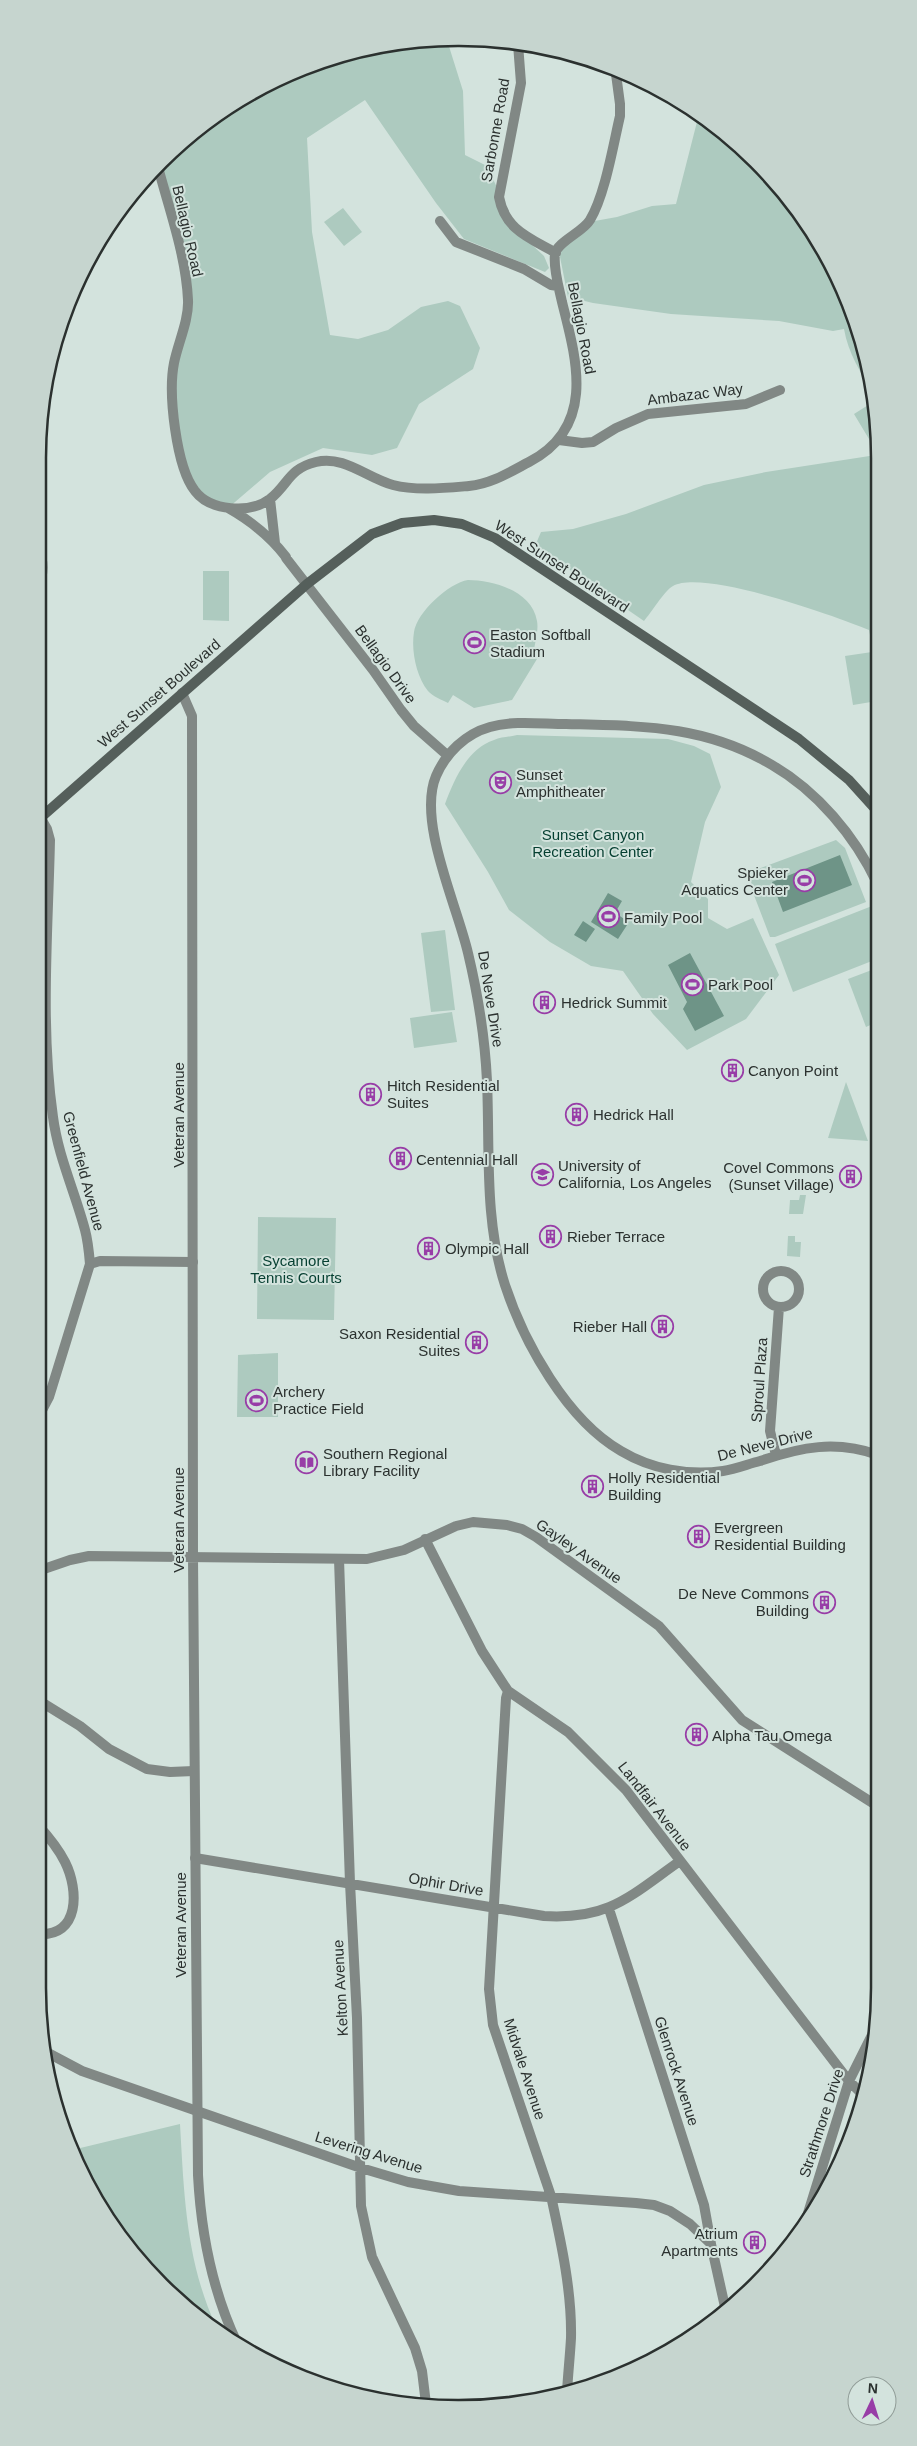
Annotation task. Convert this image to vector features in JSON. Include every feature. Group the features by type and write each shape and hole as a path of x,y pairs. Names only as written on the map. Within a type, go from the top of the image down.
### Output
{"main road":[{"name":"West Sunset Boulevard","path":"46,812 307,584 362,541 385,528 417,520 434,520 462,524 495,538 798,739 849,780 871,804"}],"street":[{"name":"Sarbonne Road","path":"519,51 521,83 499,197 502,208 513,228 556,253"},
{"path":"556,253 558,247 586,227 597,208 620,116 617,78"},
{"name":"Bellagio Road","path":"160,175 180,251 188,298 171,387 173,411 186,476 199,495 207,501 228,508 257,504 270,499 295,471 323,461 343,463 377,480 396,486 428,488 471,486 487,483 542,454 559,440 571,416 577,384 574,352 558,286 556,253"},
{"path":"440,221 456,242 524,269 551,286 558,286"},
{"name":"Ambazac Way","path":"559,440 582,443 593,442 616,428 648,414 746,404 780,390"},
{"path":"270,499 275,543"},
{"name":"Bellagio Drive","path":"228,508 245,518 275,543 373,670 400,710 414,726 447,756"},
{"name":"Veteran Avenue","path":"182,694 192,716 194,1772 199,2202 208,2260 221,2304 233,2332"},
{"name":"De Neve Drive","path":"871,873 847,833 812,796 776,767 720,740 689,732 662,728 509,723 490,727 472,734 447,756 432,789 430,814 467,947 479,1014 486,1076 494,1240 504,1283 530,1343 552,1379 586,1423 606,1442 637,1460 664,1468 684,1472 733,1469 776,1455 826,1445 859,1448 871,1452"},
{"name":"Greenfield Avenue","path":"46,828 50,840 47,991 49,1071 53,1118 59,1148 85,1231 90,1264"},
{"path":"46,1404 50,1397 90,1264 100,1261 193,1262"},
{"name":"Sproul Plaza","path":"776,1455 770,1431 779,1307"},
{"name":"Gayley Avenue","path":"46,1568 89,1556 366,1559 388,1556 456,1526 474,1522 508,1525 536,1537 659,1626 742,1720 871,1802"},
{"name":"Landfair Avenue","path":"425,1540 482,1651 508,1691 568,1732 602,1763 626,1790 748,1946 849,2081 858,2090"},
{"name":"Kelton Avenue","path":"339,1559 350,1883 357,2018 361,2206 372,2257 415,2348 422,2371 425,2398"},
{"name":"Midvale Avenue","path":"508,1691 492,1908 489,1988 493,2026 551,2196 567,2277 571,2338 568,2385"},
{"path":"46,1705 80,1726 109,1749 147,1769 170,1772 194,1772"},
{"path":"46,1834 66,1863 73,1886 74,1899 73,1910 63,1928 51,1934 46,1934"},
{"name":"Ophir Drive","path":"195,1858 492,1908 563,1917 609,1909 680,1861"},
{"name":"Glenrock Avenue","path":"609,1909 704,2206 711,2244"},
{"name":"Strathmore Drive","path":"812,2200 849,2081 866,2047"},
{"name":"Levering Avenue","path":"52,2055 82,2071 361,2168 408,2182 459,2191 551,2196 654,2205 670,2211 690,2224 711,2244"},
{"path":"711,2244 724,2302"}],"green space":[{"path":"449,46 463,91 465,155 487,166 517,231 544,256 549,268 545,272 464,239 436,203 365,100 307,138 312,232 330,335 358,339 388,330 421,307 448,301 460,306 480,348 473,369 419,404 397,448 372,455 323,448 270,472 228,508 207,501 186,476 171,387 188,305 160,175 167,167 208,131 229,116 252,101 301,78 326,68 378,54"},
{"path":"697,122 750,167 786,208 801,229 816,252 839,301 849,326 862,373 852,355 844,329 833,331 779,321 671,314 593,303 568,297 558,247 589,222 617,217 652,206 676,204"},
{"path":"343,208 362,232 344,246 324,222"},
{"path":"867,406 870,441 854,414"},
{"path":"871,456 871,640 869,630 800,605 740,589 689,582 670,588 644,621 535,546 541,532 573,529 626,514 704,485 766,472"},
{"path":"203,571 229,571 229,621 203,620"},
{"name":"Easton Softball Stadium","path":"468,580 489,582 510,589 528,602 534,611 537,621 533,656 537,659 512,700 474,708 453,695 448,703 430,693 420,678 415,663 413,647 416,624 427,608 443,592 460,582"},
{"path":"871,652 871,702 853,705 845,656"},
{"name":"Sunset Canyon Recreation Center","path":"517,735 668,739 694,746 710,754 721,787 705,822 691,882 708,899 708,918 727,929 753,918 779,975 746,1019 687,1050 653,1014 623,971 591,966 550,942 509,910 488,872 445,804 457,776 476,750 499,738"},
{"name":"Spieker Aquatics Center","path":"836,840 845,848 866,902 775,937 770,937 752,890 750,872"},
{"path":"871,906 871,961 793,992 775,944"},
{"path":"445,930 455,1010 431,1012 421,933"},
{"path":"871,970 871,1025 866,1027 848,979"},
{"path":"452,1012 457,1042 414,1048 410,1018"},
{"path":"846,1082 868,1141 828,1138"},
{"path":"800,1195 806,1195 803,1214 789,1214 790,1200 799,1200"},
{"name":"Sycamore Tennis Courts","path":"258,1217 336,1218 334,1320 257,1319"},
{"path":"788,1236 795,1236 795,1242 801,1242 800,1257 787,1256"},
{"name":"Archery Practice Field","path":"278,1353 278,1417 237,1417 238,1355"},
{"path":"180,2124 185,2201 192,2252 198,2277 213,2318 167,2279 131,2238 101,2194 79,2148"}],"shaded area":[{"path":"840,855 852,885 783,912 772,882"},
{"name":"Family Pool","path":"608,893 622,901 615,913 629,922 618,939 591,922"},
{"path":"583,921 595,929 586,942 574,935"},
{"name":"Park Pool","path":"690,953 724,1016 695,1031 683,1009 687,1002 668,965"}],"place":[{"name":"Easton Softball Stadium","path":"474,643"},
{"name":"Sunset Amphitheater","path":"500,783"},
{"name":"Spieker Aquatics Center","path":"804,881"},
{"name":"Family Pool","path":"608,917"},
{"name":"Park Pool","path":"692,984"},
{"name":"Hedrick Summit","path":"545,1002"},
{"name":"Canyon Point","path":"732,1070"},
{"name":"Hitch Residential Suites","path":"371,1094"},
{"name":"Hedrick Hall","path":"577,1114"},
{"name":"Centennial Hall","path":"400,1159"},
{"name":"University of California, Los Angeles","path":"542,1174"},
{"name":"Covel Commons (Sunset Village)","path":"850,1176"},
{"name":"Rieber Terrace","path":"551,1236"},
{"name":"Olympic Hall","path":"429,1248"},
{"name":"Rieber Hall","path":"663,1326"},
{"name":"Saxon Residential Suites","path":"476,1342"},
{"name":"Archery Practice Field","path":"257,1400"},
{"name":"Southern Regional Library Facility","path":"307,1462"},
{"name":"Holly Residential Building","path":"592,1486"},
{"name":"Evergreen Residential Building","path":"698,1536"},
{"name":"De Neve Commons Building","path":"825,1602"},
{"name":"Alpha Tau Omega","path":"696,1735"},
{"name":"Atrium Apartments","path":"754,2242"}]}
